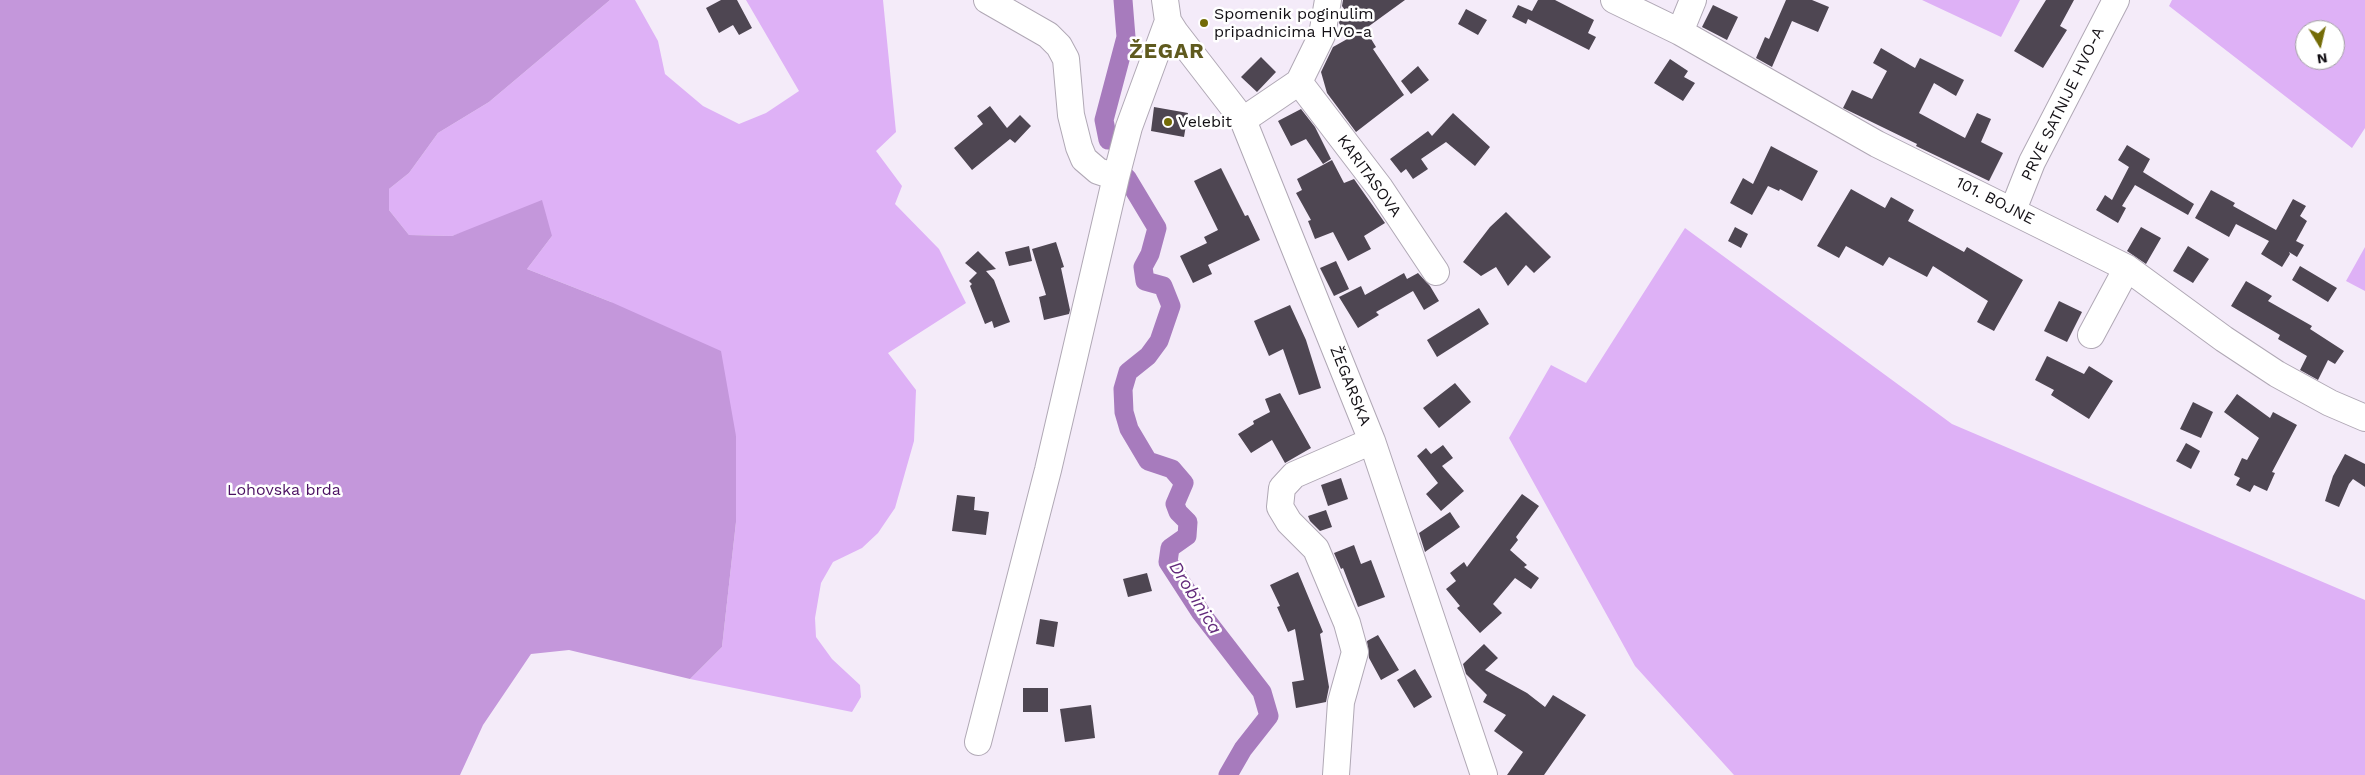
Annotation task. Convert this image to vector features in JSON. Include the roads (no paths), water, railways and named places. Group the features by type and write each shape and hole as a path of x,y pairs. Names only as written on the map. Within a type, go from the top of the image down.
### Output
{"street":[{"path":"987,0 1048,35 1059,46 1066,59 1071,115 1079,148 1084,159 1098,171 1116,177"},
{"path":"1243,120 1299,82 1322,35 1328,0"},
{"name":"101. BOJNE","path":"1614,0 1680,32 1876,144 2013,210 2127,268 2224,340 2277,374 2330,404 2365,418"},
{"path":"1680,32 1693,0"},
{"name":"PRVE SATNIJE HVO-A","path":"2013,210 2032,162 2116,0"},
{"path":"978,742 1048,470 1129,126 1167,10"},
{"name":"ŽEGARSKA","path":"1167,10 1243,120 1372,441 1484,775"},
{"name":"KARITASOVA","path":"1299,82 1380,188 1436,272"},
{"path":"2091,335 2127,268"},
{"path":"1336,775 1341,702 1355,652 1347,623 1316,549 1289,522 1280,507 1282,488 1294,475 1372,441"}],"waterway":[{"name":"Drobinica","path":"1108,140 1104,120 1126,37 1123,0"},
{"name":"Drobinica","path":"1127,178 1157,228 1150,254 1143,267 1145,281 1163,286 1171,306 1159,341 1148,356 1128,372 1123,389 1124,412 1129,429 1148,461 1172,469 1184,483 1175,504 1178,512 1188,522 1187,536 1170,548 1168,562 1201,613 1262,692 1269,716 1243,749 1228,775"}],"place":[{"name":"Spomenik poginulim pripadnicima HVO-a","path":"1204,23"},
{"name":"Velebit","path":"1168,122"}],"district":[{"name":"ŽEGAR","path":"1167,52"}],"park label":[{"name":"Lohovska brda","path":"284,490"}]}
